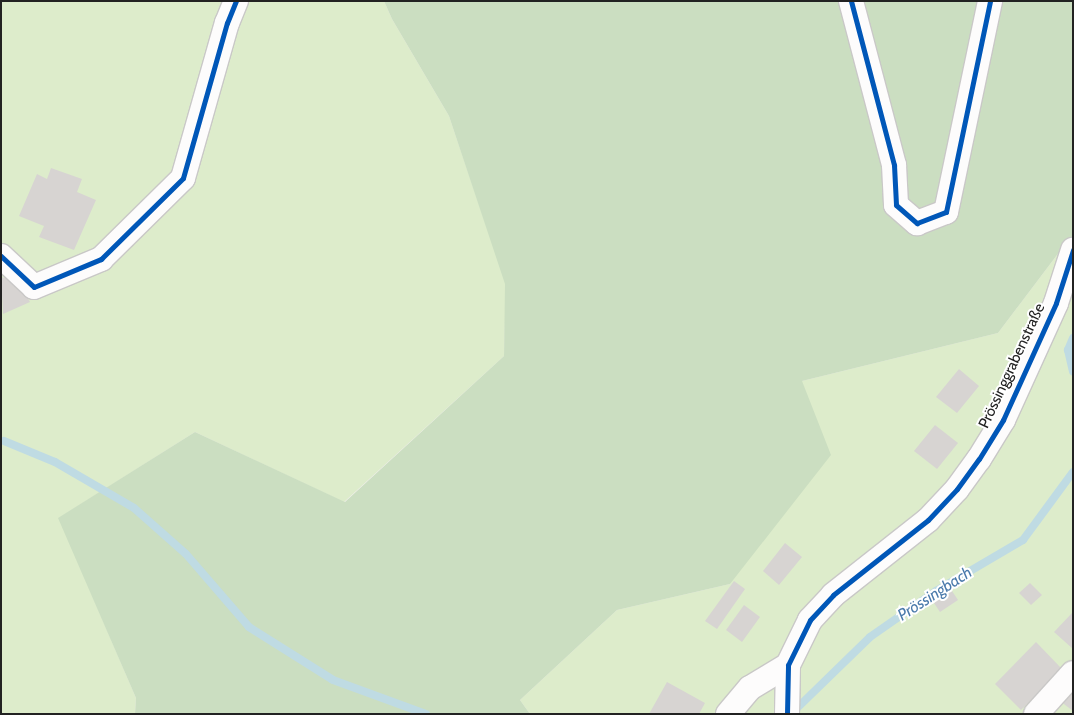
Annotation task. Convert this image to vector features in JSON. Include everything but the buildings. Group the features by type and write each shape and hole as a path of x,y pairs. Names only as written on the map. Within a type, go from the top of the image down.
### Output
{"street":[{"path":"1,256 34,288 93,263 101,259 183,178 227,23 236,1"},
{"path":"851,1 894,165 896,204 917,223 946,212 990,1"},
{"name":"Prössinggrabenstraße","path":"787,710 788,664 810,620 833,595 928,520 957,489 979,459 1003,420 1052,312 1073,250"},
{"path":"728,714 750,688 788,664"},
{"path":"1036,714 1073,673"}],"green space":[{"path":"1,1 384,1 392,19 449,116 506,284 504,356 344,502 195,432 59,518 136,698 135,714 1,714"},
{"path":"384,1 1073,1 1073,249 1060,251 998,333 802,381 831,455 730,584 617,610 520,700 530,714 135,714 136,698 58,518 195,432 345,502 504,356 505,284 449,116 392,19"},
{"path":"1073,249 1073,714 530,714 520,700 617,610 730,584 802,381 998,333 1060,251"}],"waterway":[{"name":"Prössingbach","path":"1073,338 1068,350 1073,371"},
{"path":"4,441 55,462 134,508 186,554 249,627 333,680 426,714"},
{"name":"Prössingbach","path":"793,712 870,637 936,591 1023,540 1073,472"}],"cycle path":[{"path":"1,256 34,287 101,259 183,178 227,23 236,1"},
{"path":"851,1 894,165 896,205 917,223 946,212 990,1"},
{"path":"787,714 788,665 810,620 833,595 928,520 957,489 979,459 1003,420 1056,303 1073,250"}]}
